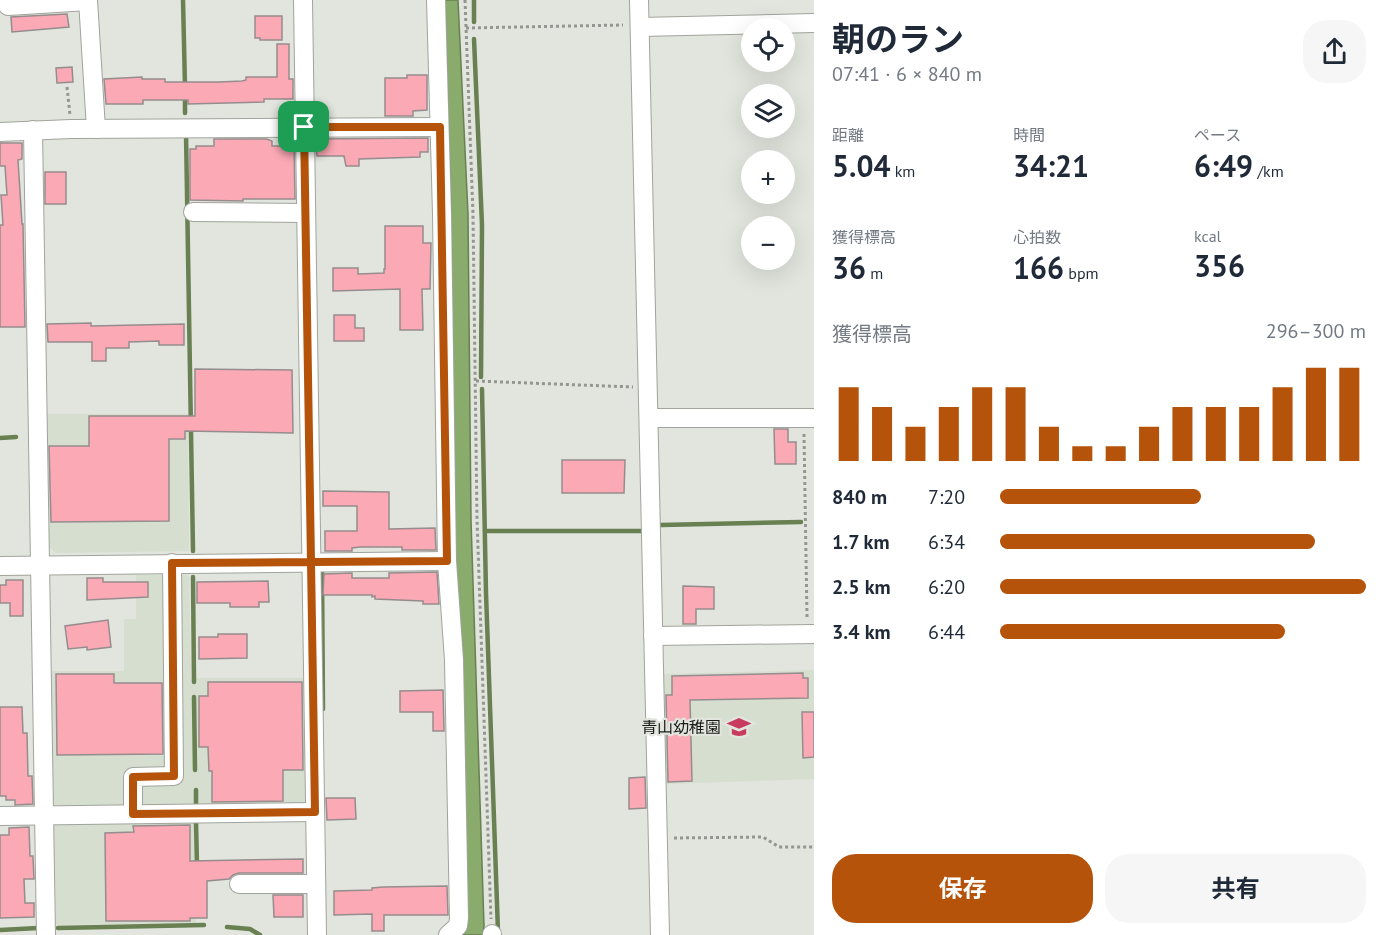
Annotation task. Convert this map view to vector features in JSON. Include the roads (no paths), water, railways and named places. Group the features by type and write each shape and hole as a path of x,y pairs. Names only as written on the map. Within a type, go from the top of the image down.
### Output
{"street":[{"path":"7,0 8,6 88,1 96,129"},
{"path":"303,0 317,935"},
{"path":"436,0 447,561 454,660 459,918 458,926 448,935"},
{"path":"639,0 660,935"},
{"path":"640,26 814,23"},
{"path":"0,132 71,129 440,127"},
{"path":"33,130 46,815 46,935"},
{"path":"193,212 306,213"},
{"path":"649,418 809,418"},
{"path":"0,566 447,561"},
{"path":"133,814 133,777 174,776 172,563"},
{"path":"653,636 811,634"},
{"path":"0,816 315,812"},
{"path":"239,884 316,884"}],"waterway":[{"path":"183,0 185,87"},
{"path":"474,0 474,22"},
{"path":"474,39 482,225 481,377"},
{"path":"185,96 185,113"},
{"path":"186,133 193,551"},
{"path":"482,389 486,593 498,932"},
{"path":"0,438 16,437"},
{"path":"661,525 801,522"},
{"path":"485,531 641,531"},
{"path":"322,571 323,709"},
{"path":"193,577 194,682"},
{"path":"194,697 195,770"},
{"path":"196,790 196,808"},
{"path":"196,821 197,867"},
{"path":"58,928 204,925"},
{"path":"227,927 250,929 260,935"},
{"path":"0,930 38,928"}],"place":[{"name":"青山幼稚園","path":"739,727"}]}
